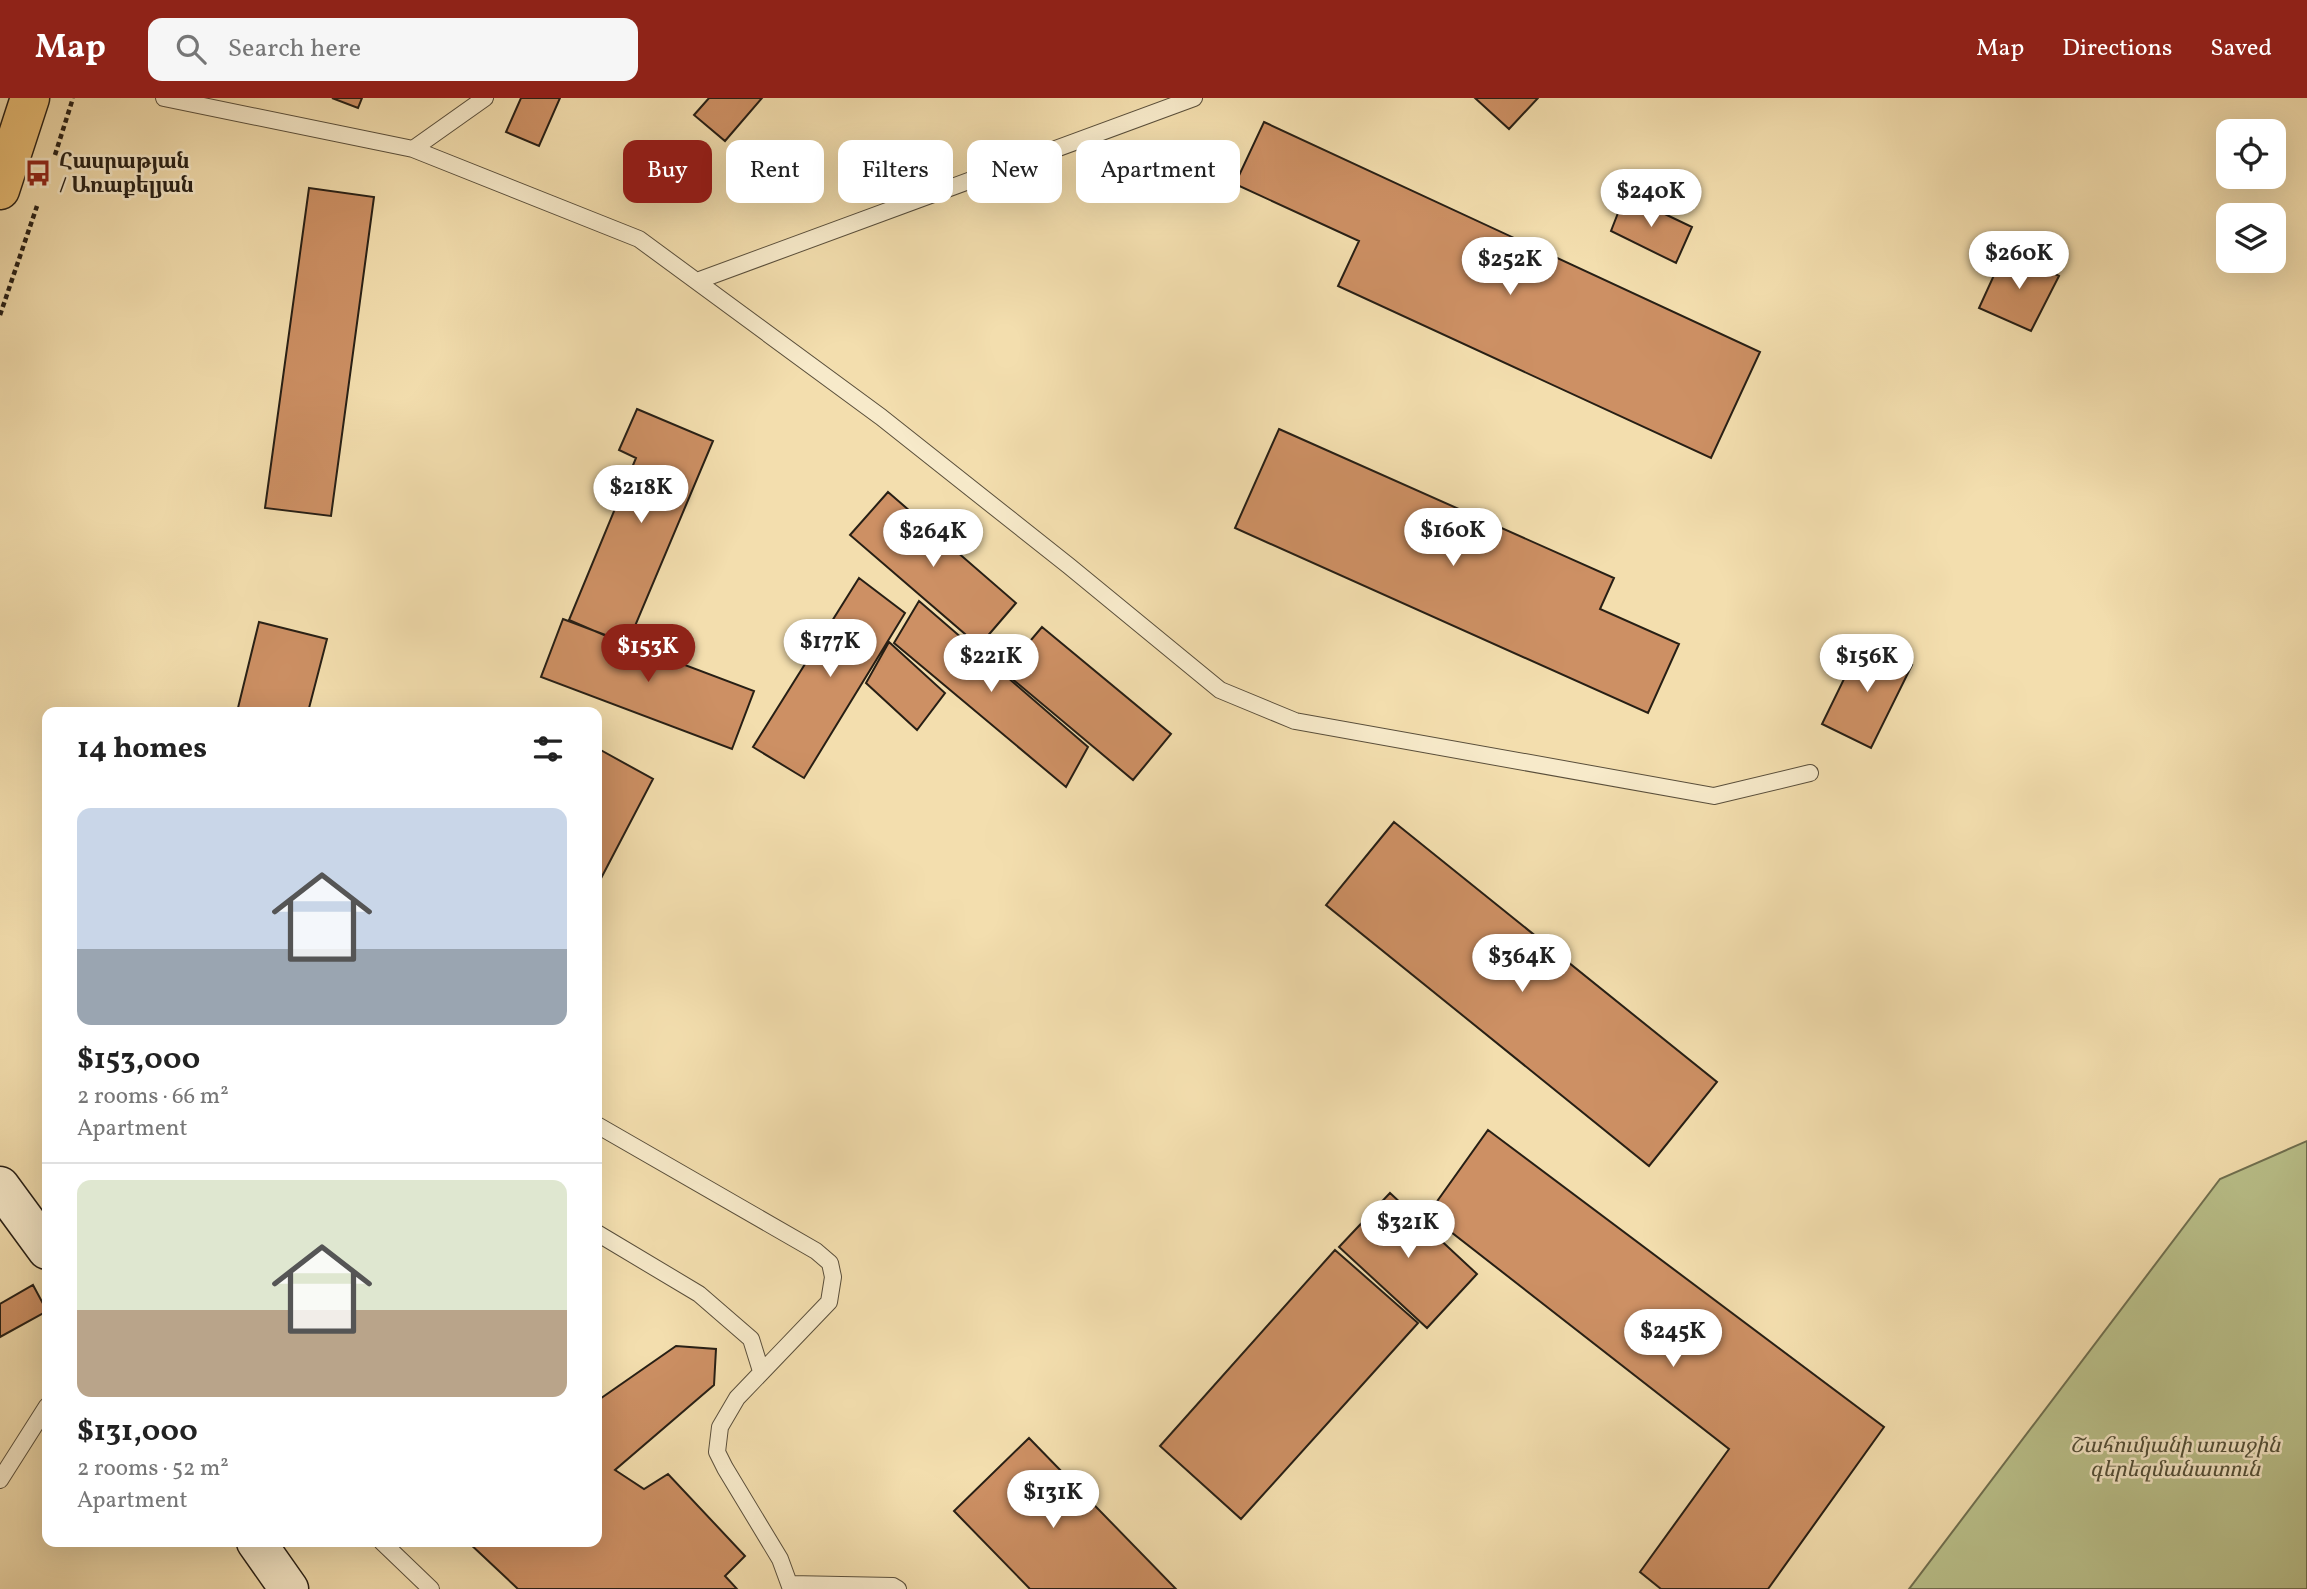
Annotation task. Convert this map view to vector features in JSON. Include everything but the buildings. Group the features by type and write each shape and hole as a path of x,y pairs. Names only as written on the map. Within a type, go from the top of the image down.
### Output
{"main road":[{"path":"0,190 30,98"}],"street":[{"path":"0,1186 42,1243"},
{"path":"260,1547 289,1589"}],"lane":[{"path":"164,98 413,149 639,239 881,417 1220,690 1295,721 1714,796 1810,773"},
{"path":"413,149 485,98"},
{"path":"697,281 1194,98"},
{"path":"602,1128 816,1251 830,1263 833,1277 829,1302 737,1398 720,1427 717,1452 768,1536 791,1587 893,1586 898,1589"},
{"path":"602,1236 699,1294 751,1339 761,1371"},
{"path":"0,1480 42,1414"},
{"path":"387,1547 431,1589"}],"green space":[{"name":"Շահումյանի առաջին գերեզմանատուն","path":"2307,1141 2307,1589 1909,1589 2220,1179"}],"place":[{"name":"Հասրաթյան / Առաքելյան","path":"38,173"}]}
